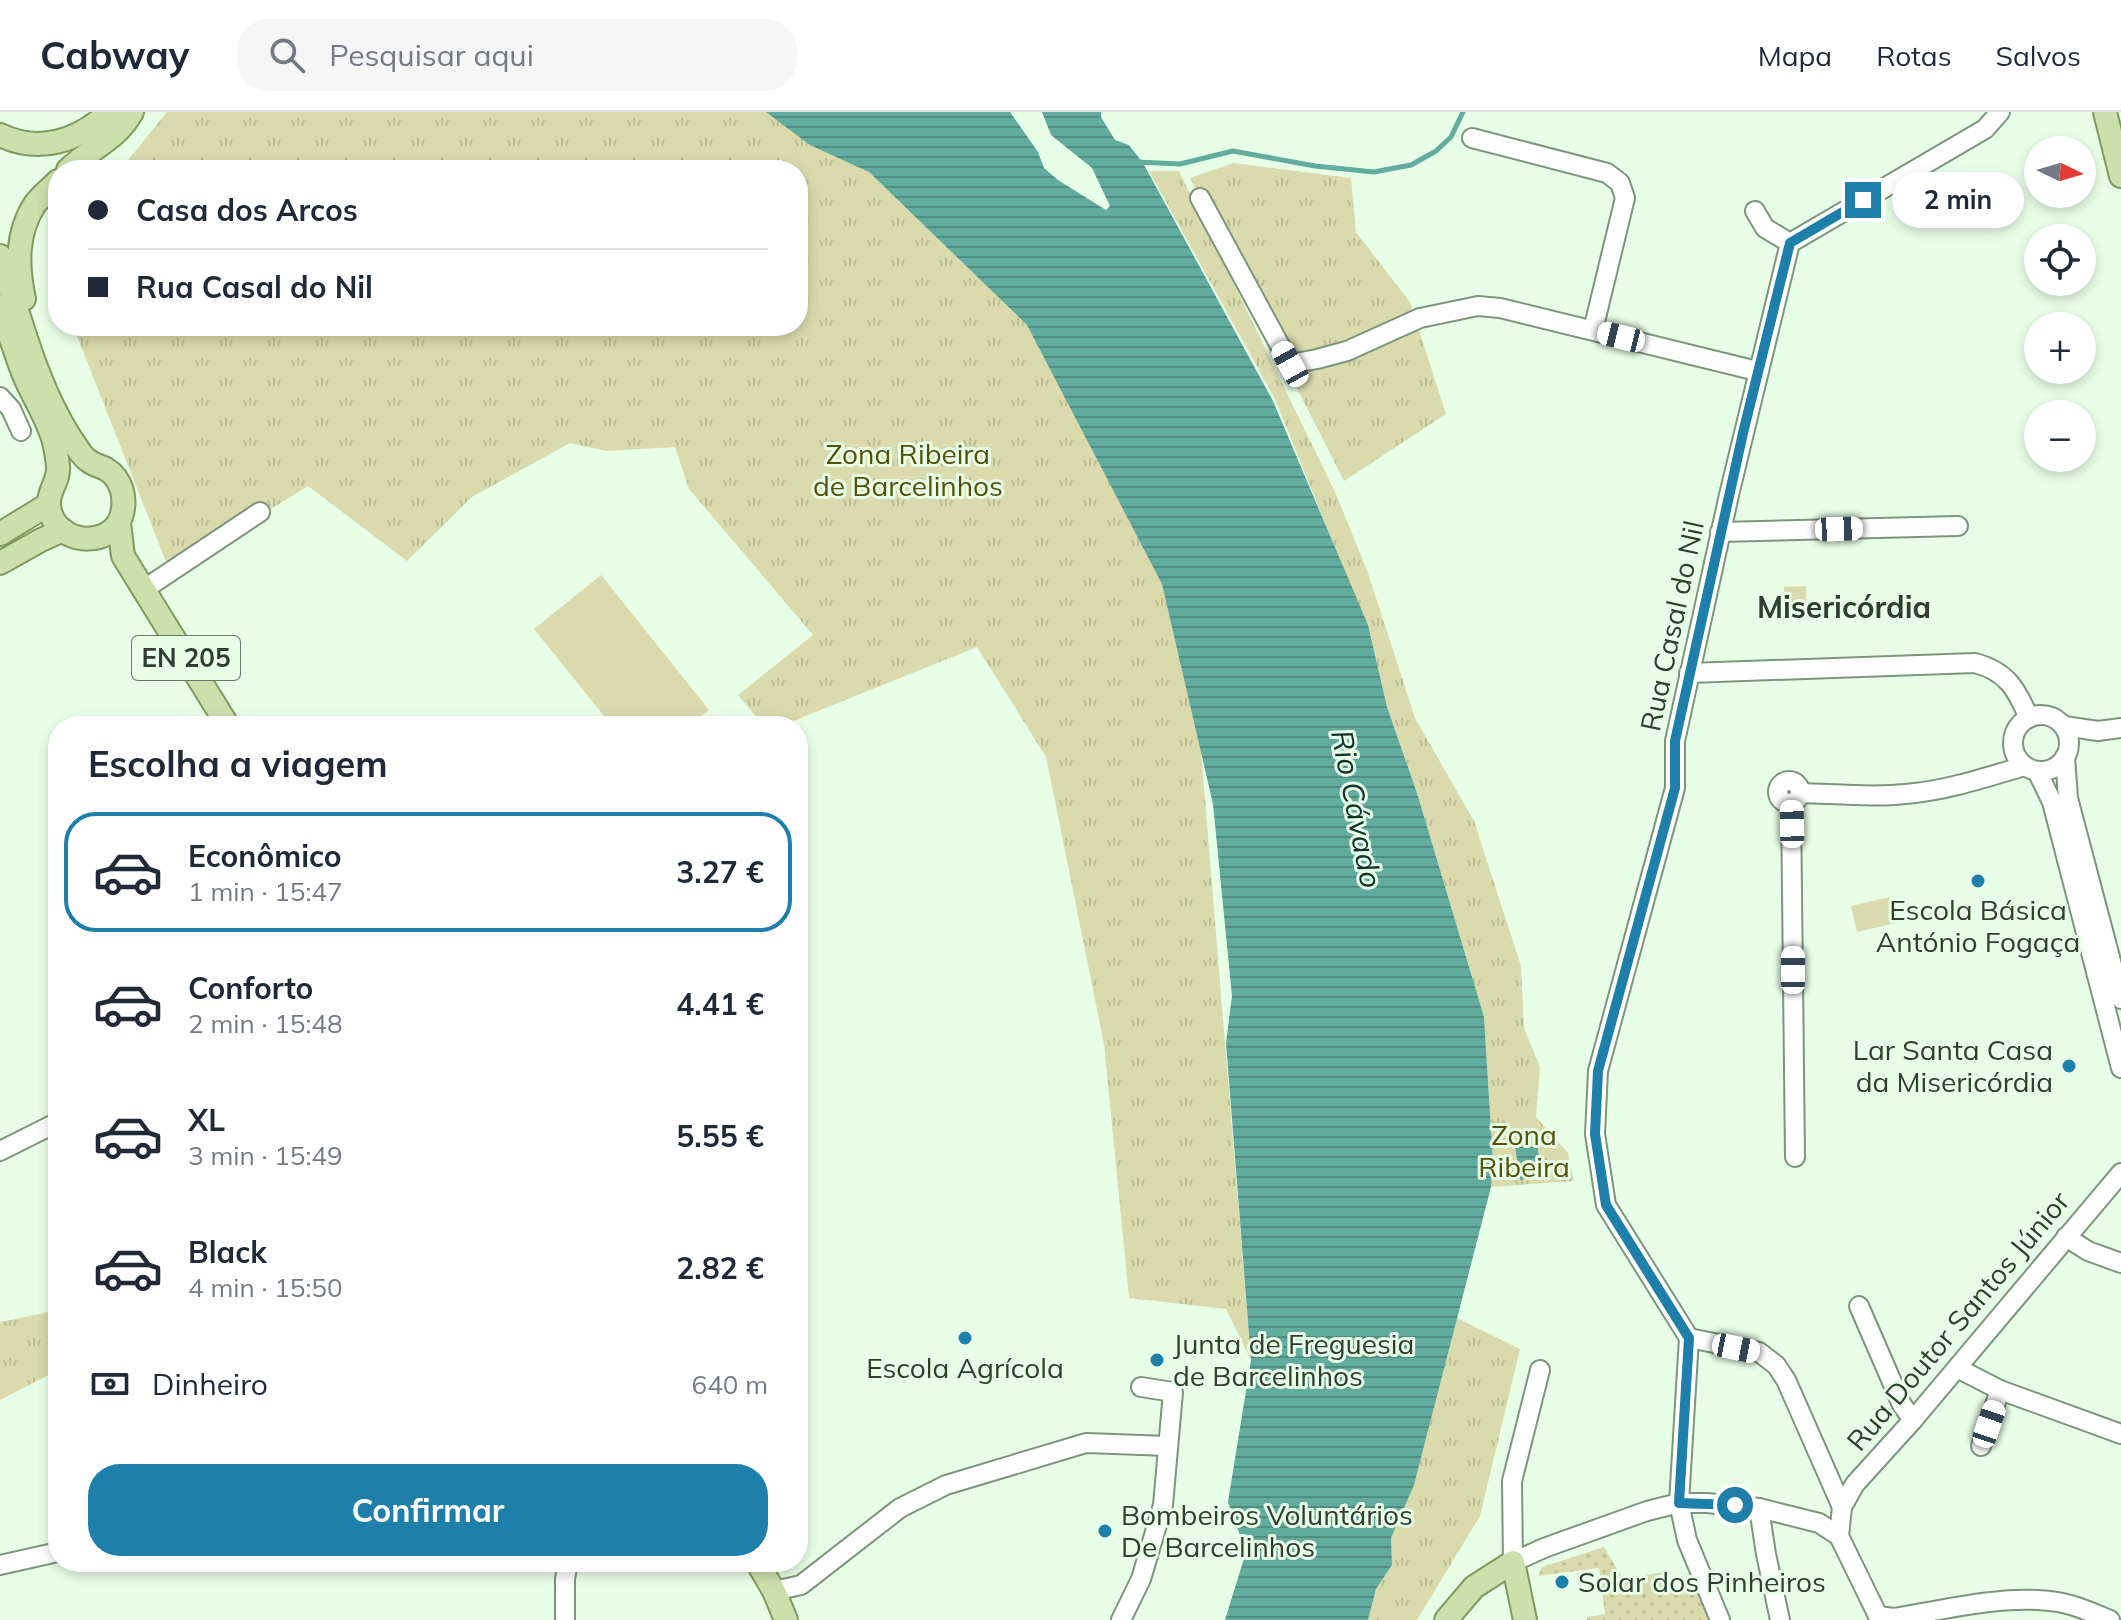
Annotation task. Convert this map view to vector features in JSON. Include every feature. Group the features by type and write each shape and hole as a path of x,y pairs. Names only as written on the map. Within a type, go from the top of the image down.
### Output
{"main road":[{"path":"0,135 33,145 56,143 88,129 109,112"},
{"path":"82,160 126,123 132,112"},
{"path":"2105,112 2121,176"},
{"path":"26,335 29,322 21,281 20,239 35,204 48,191"},
{"path":"0,256 51,402 86,461"},
{"path":"0,306 24,376 54,442 58,472 49,495 53,519 71,536 83,539 97,539 119,523 124,501 117,478 86,461 58,472"},
{"path":"0,340 24,376"},
{"path":"0,534 49,504"},
{"name":"EN 205","path":"119,523 123,556 222,716"},
{"path":"0,563 63,530"},
{"path":"97,539 123,556"},
{"path":"1446,1620 1474,1587 1513,1562 1525,1620"},
{"path":"763,1572 786,1620"}],"street":[{"path":"1755,211 1765,228 1790,243 1985,129 2000,112"},
{"path":"1472,138 1607,173 1620,183 1625,198 1593,330"},
{"path":"1200,198 1290,364 1347,351 1420,318 1478,306 1500,308 1757,371"},
{"name":"Rua Casal do Nil","path":"1689,1338 1606,1205 1595,1134 1598,1071 1675,788 1675,741 1689,673 1757,371 1790,243"},
{"path":"0,397 11,409 21,431"},
{"path":"143,590 260,512"},
{"path":"1720,532 1958,526"},
{"path":"1689,673 1975,663 1993,668 2008,681 2029,718"},
{"path":"1990,776 2018,728 2029,718 2048,716 2064,726 2069,741 2068,798 2121,999"},
{"path":"2064,726 2098,731 2121,728"},
{"path":"1795,1157 1796,798 1918,793 2031,768 2053,768 2067,753 2098,731"},
{"path":"2015,736 2015,752 2019,760 2031,768 2052,802 2121,1068"},
{"path":"0,1151 48,1127"},
{"name":"Rua Doutor Santos Júnior","path":"1842,1507 1855,1484 1913,1420 2121,1173"},
{"path":"2066,1237 2088,1251 2121,1263"},
{"path":"1859,1306 1902,1405 1913,1420"},
{"path":"1720,1620 1687,1540 1679,1503 1689,1338 1759,1352 1776,1365 1786,1380 1842,1507 1839,1536"},
{"path":"1957,1368 2000,1390 2121,1434"},
{"path":"1540,1370 1512,1481 1513,1562 1647,1511 1679,1503 1759,1508 1819,1523 1839,1536 1879,1618 2030,1599 2054,1601 2110,1620"},
{"path":"1121,1620 1141,1579 1163,1505 1173,1392 1141,1387"},
{"path":"1981,1446 2000,1390"},
{"path":"774,1591 801,1585 900,1508 946,1485 1086,1443 1168,1446"},
{"path":"1759,1508 1780,1620"},
{"path":"0,1565 48,1554"},
{"path":"565,1620 566,1572"}],"green space":[{"name":"Zona Ribeira de Barcelinhos","path":"167,112 785,112 869,172 1027,325 1186,568 1251,1360 1226,1309 1129,1298 1104,1044 1046,757 977,647 806,716 756,716 738,695 813,635 689,489 675,447 606,451 570,443 472,497 407,561 308,486 170,572 77,336 808,336 808,160 128,160"},
{"path":"1233,163 1351,178 1356,232 1410,302 1446,414 1344,481 1190,178"},
{"name":"Zona Ribeira","path":"1149,171 1179,171 1336,494 1368,573 1415,718 1474,821 1521,966 1524,1028 1540,1067 1536,1117 1568,1153 1574,1181 1491,1187 1493,1162 1484,1017 1417,793 1387,707 1368,625 1275,399"},
{"path":"601,575 709,710 701,716 604,716 534,629"},
{"path":"1806,586 1807,617 1785,618 1784,587"},
{"path":"1890,897 1896,923 1857,932 1851,906"},
{"path":"48,1312 48,1375 0,1400 0,1322"},
{"path":"1457,1318 1520,1349 1480,1516 1417,1620 1368,1620 1376,1589 1392,1565 1391,1538 1414,1485"},
{"path":"1604,1547 1623,1579 1663,1572 1675,1594 1700,1587 1714,1620 1587,1620 1587,1617 1605,1614 1599,1568 1538,1576 1542,1567"}],"water":[{"name":"Rio Cávado","path":"766,112 1010,112 1038,152 1044,168 1106,210 1110,206 1092,168 1051,135 1042,112 1101,112 1115,140 1129,145 1143,163 1273,401 1368,625 1387,707 1417,793 1484,1017 1493,1162 1491,1187 1414,1485 1391,1538 1392,1565 1376,1589 1368,1620 1225,1620 1246,1552 1228,1502 1251,1360 1226,1043 1232,996 1213,804 1162,584 1027,325 869,172 810,145"},
{"path":"1515,1146 1538,1147 1540,1175 1520,1180"}],"waterway":[{"path":"1137,162 1180,164 1233,151 1315,166 1374,172 1411,165 1436,151 1451,137 1463,112"}],"place":[{"name":"Escola Básica António Fogaça","path":"1978,881"},
{"name":"Lar Santa Casa da Misericórdia","path":"2069,1066"},
{"name":"Escola Agrícola","path":"965,1338"},
{"name":"Junta de Freguesia de Barcelinhos","path":"1157,1360"},
{"name":"Bombeiros Voluntários De Barcelinhos","path":"1105,1531"},
{"name":"Solar dos Pinheiros","path":"1562,1582"}],"district":[{"name":"Misericórdia","path":"1844,608"}],"route":[{"path":"1735,1505 1679,1503 1689,1338 1606,1205 1596,1151 1598,1071 1675,788 1675,741 1757,371 1790,243 1863,200"}]}
